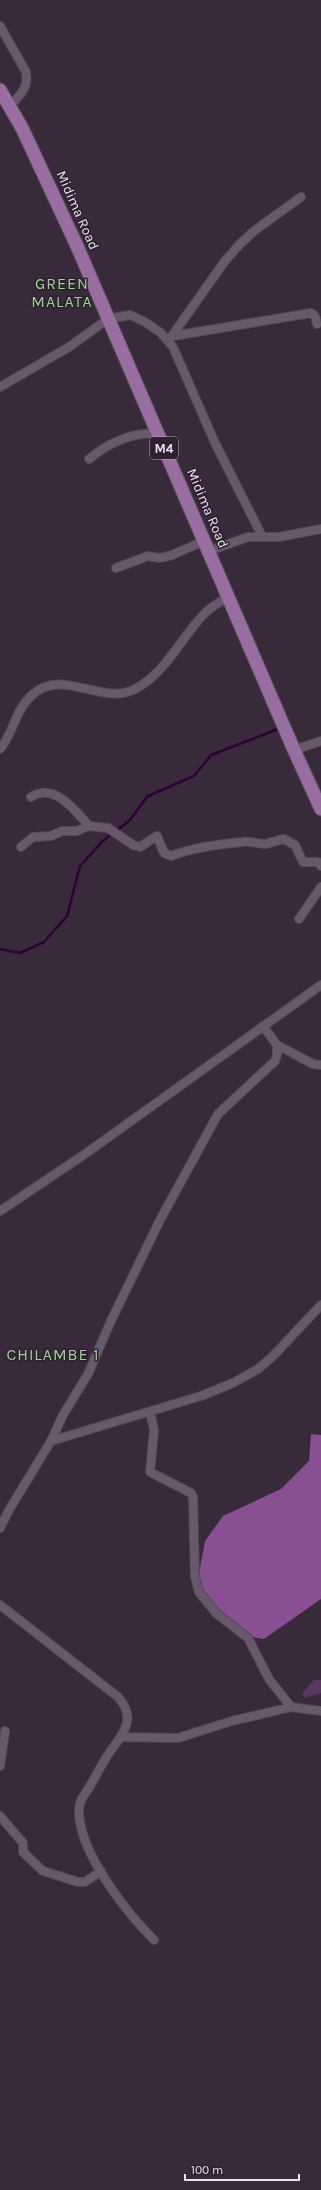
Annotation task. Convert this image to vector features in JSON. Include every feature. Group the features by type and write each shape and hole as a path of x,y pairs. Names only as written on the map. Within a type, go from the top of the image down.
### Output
{"main road":[{"name":"Midima Road","path":"0,90 10,106 61,210 229,596 294,750 321,809"}],"street":[{"path":"0,26 26,72 28,81 26,88 10,106"},
{"path":"171,338 225,261 239,245 254,231 301,197"},
{"path":"171,338 311,313 315,316 317,324"},
{"path":"0,388 69,347 108,319 130,315 145,322 171,338 215,443 262,536"},
{"path":"89,459 101,449 123,439 144,432 158,434"},
{"path":"116,568 148,556 160,558 206,546 262,536 298,535 321,529"},
{"path":"0,750 25,703 42,688 60,684 117,693 128,692 137,688 162,666 207,611 229,596"},
{"path":"294,750 321,741"},
{"path":"31,797 38,792 44,791 64,799 89,826"},
{"path":"21,848 33,837 51,836 62,831 77,831 89,826 108,828 133,846 140,847 157,836 164,853 171,856 183,850 218,843 228,844 245,842 266,844 284,839 295,846 303,862 318,862 321,866"},
{"path":"299,919 321,887"},
{"path":"0,1211 91,1149 321,985"},
{"path":"263,1026 277,1045 313,1064 321,1065"},
{"path":"0,1528 9,1510 51,1441 63,1415 95,1361 110,1323 160,1220 205,1141 214,1121 228,1103 275,1061 277,1055 277,1045"},
{"path":"51,1441 207,1394 258,1368 283,1346 321,1305"},
{"path":"150,1412 154,1430 150,1472 191,1493 193,1497 195,1577 199,1592 216,1613 248,1638 269,1679 291,1707"},
{"path":"0,1605 118,1697 127,1713 123,1737 104,1762 81,1801 79,1809 83,1834 101,1871 131,1917 154,1940"},
{"path":"123,1737 178,1738 232,1721 291,1707 321,1711"},
{"path":"0,1766 5,1731"},
{"path":"0,1816 23,1843 23,1852 43,1871 78,1882 86,1882 101,1871"}],"shaded area":[{"path":"311,1434 321,1435 321,1599 264,1639 253,1637 243,1633 225,1619 217,1611 197,1584 205,1541 223,1516 281,1489 309,1461"},
{"path":"314,1680 321,1680 321,1693 305,1698 302,1693"}],"waterway":[{"path":"0,949 20,953 44,942 67,916 80,866 103,841 129,821 148,796 194,776 211,755 278,729"}],"district":[{"name":"GREEN MALATA","path":"62,292"},
{"name":"CHILAMBE 1","path":"53,1354"}]}
